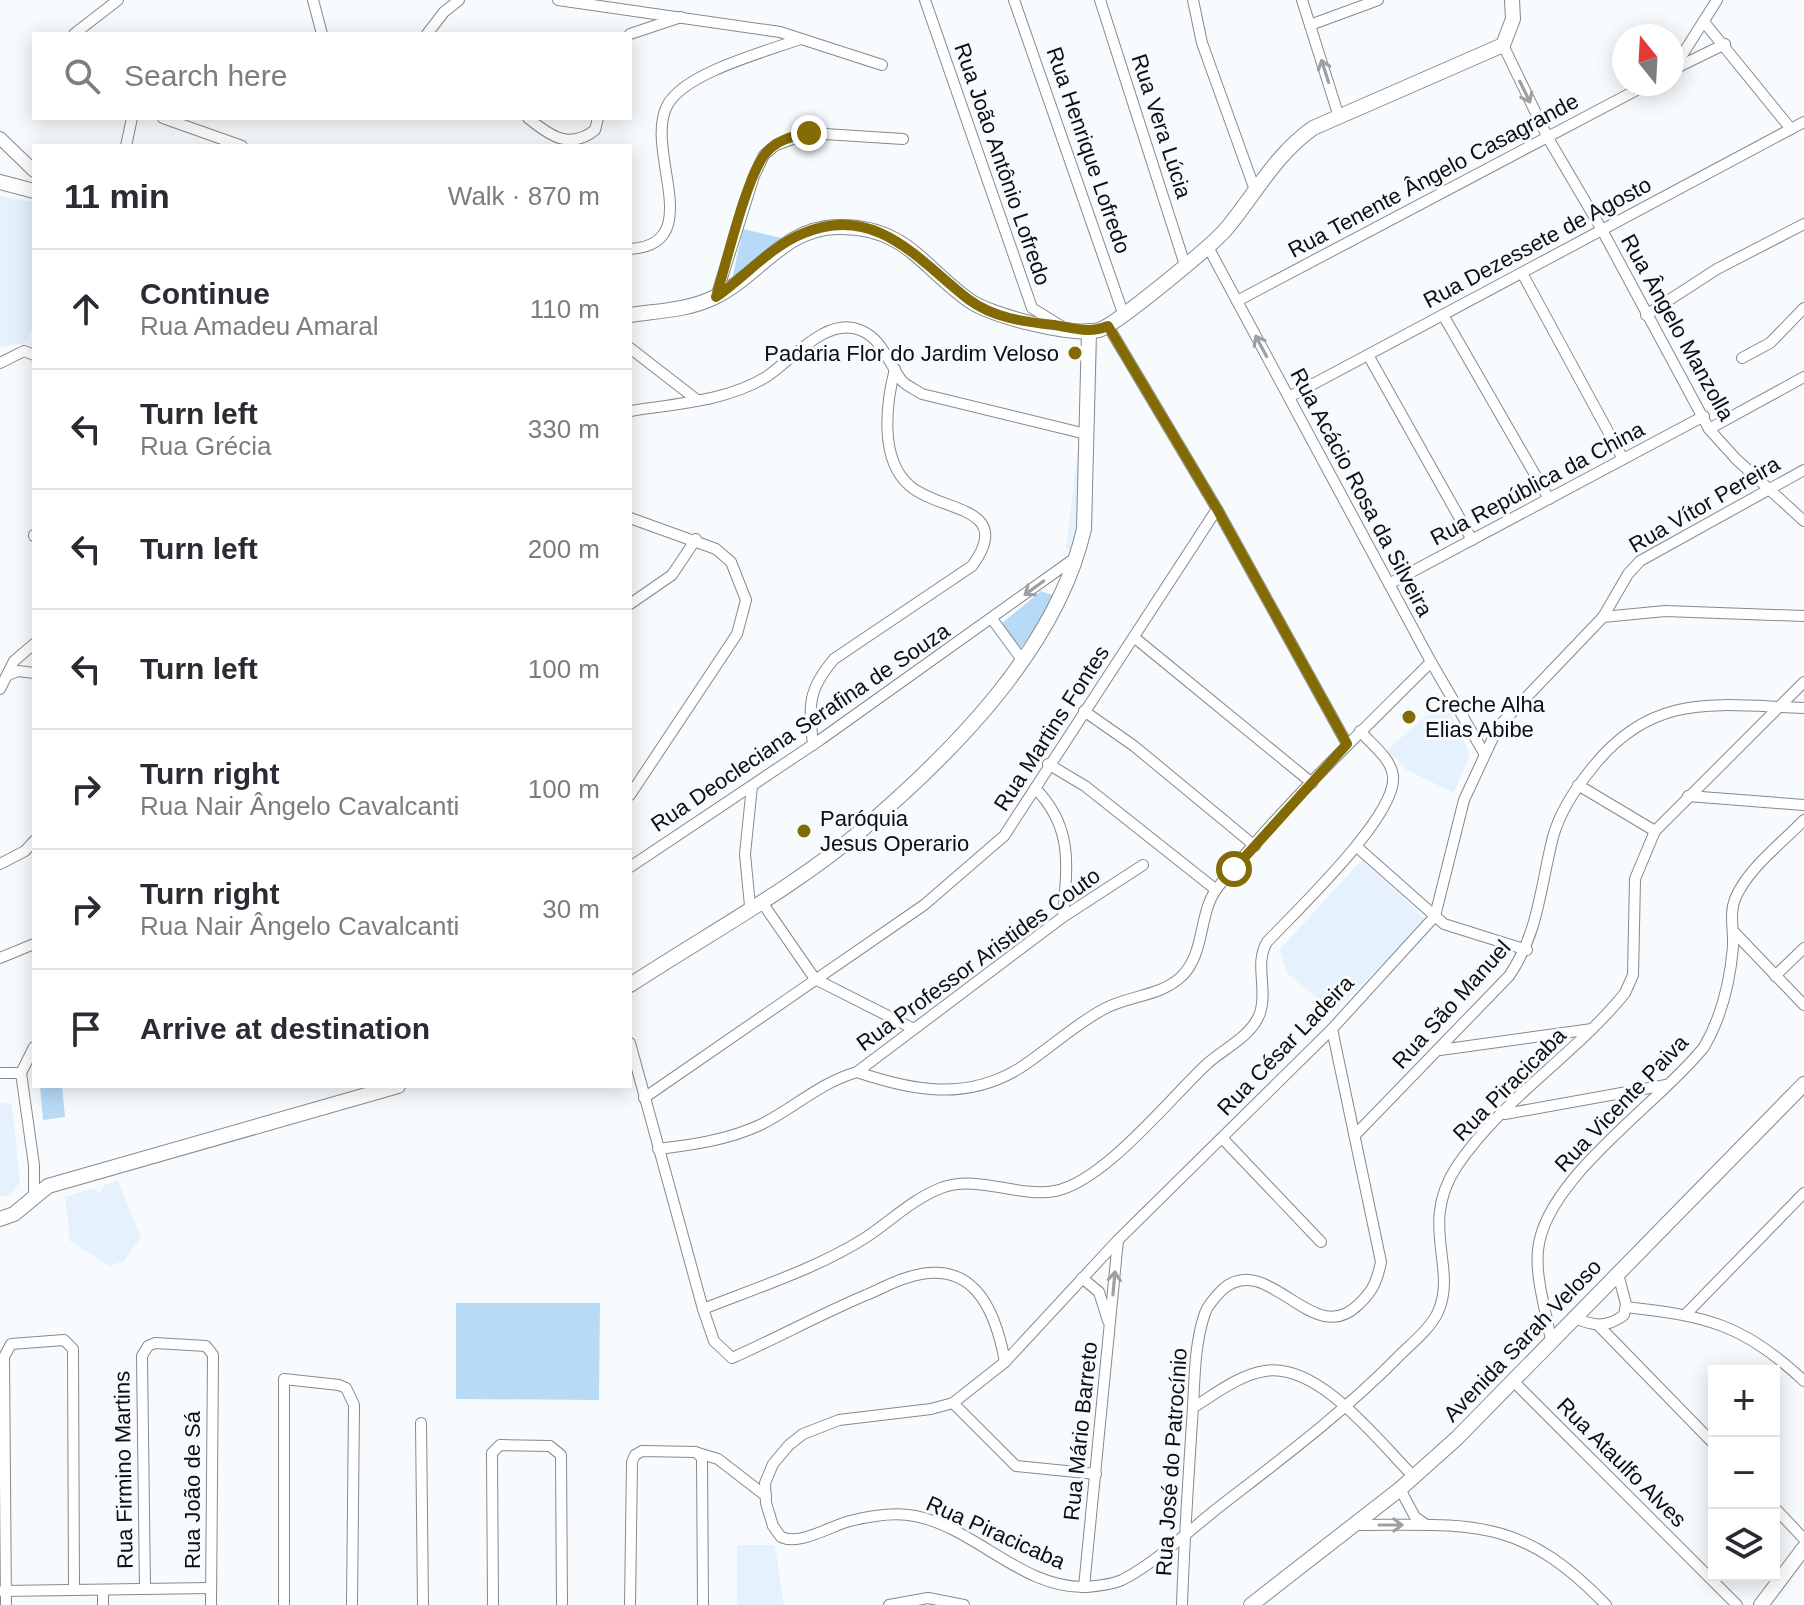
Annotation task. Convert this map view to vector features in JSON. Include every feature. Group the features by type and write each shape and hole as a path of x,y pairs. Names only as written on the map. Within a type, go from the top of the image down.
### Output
{"main road":[{"path":"632,315 696,305 716,297 804,232 839,226 874,232 907,246 969,300 989,312 1011,319 1089,331 1108,326 1208,247 1295,141 1339,117 1503,45 1513,19 1513,1"},
{"path":"0,182 32,190"},
{"path":"632,984 756,904 864,828 946,750 1023,661 1046,626 1076,557 1086,513 1089,331"},
{"path":"0,1219 14,1214 48,1186 62,1181 391,1088"},
{"name":"Avenida Sarah Veloso","path":"1259,1603 1414,1477 1801,1093"},
{"path":"1761,1605 1804,1548"}],"street":[{"path":"77,32 118,0"},
{"path":"313,0 321,32"},
{"path":"429,32 444,12 459,0"},
{"path":"558,0 683,16 801,39 882,65"},
{"name":"Rua João Antônio Lofredo","path":"925,0 1032,308 1061,326"},
{"name":"Rua Henrique Lofredo","path":"1014,0 1123,313"},
{"name":"Rua Vera Lúcia","path":"1100,0 1185,265"},
{"path":"1193,0 1202,43 1255,190"},
{"path":"1302,0 1339,117"},
{"path":"1310,25 1378,0"},
{"path":"1684,53 1717,0"},
{"path":"632,33 683,16"},
{"path":"1704,22 1725,44 1791,129"},
{"path":"632,249 651,247 661,241 667,231 670,215 662,136 669,103 694,81 801,39"},
{"path":"1684,64 1725,44"},
{"name":"Rua Ângelo Manzolla","path":"1503,45 1548,138 1602,230 1709,429 1804,521"},
{"name":"Rua Tenente Ângelo Casagrande","path":"1237,301 1626,96"},
{"path":"126,144 132,120"},
{"path":"169,120 236,144"},
{"path":"531,120 557,138 570,141 579,141 595,130 598,120"},
{"name":"Rua Dezessete de Agosto","path":"1289,397 1804,122"},
{"path":"716,297 754,176 764,155 776,145 809,133 903,139"},
{"path":"0,138 32,169"},
{"path":"1646,315 1717,269 1804,224"},
{"name":"Rua Acácio Rosa da Silveira","path":"1208,247 1431,662 1484,753"},
{"path":"1522,273 1623,459"},
{"path":"1742,358 1770,343 1804,308"},
{"path":"1443,315 1549,499"},
{"path":"1108,326 1217,509 1347,744"},
{"path":"632,411 697,400 751,385 818,337 838,329 858,328 876,339 903,383 922,394 1086,434"},
{"path":"632,350 697,400"},
{"path":"0,363 24,351 32,354"},
{"path":"1368,355 1472,540"},
{"path":"813,745 810,696 834,659 972,566 986,544 986,532 973,514 909,485 896,464 888,433 890,389 895,369"},
{"path":"1709,429 1804,377"},
{"name":"Rua República da China","path":"1389,584 1704,416"},
{"name":"Rua Vítor Pereira","path":"1603,617 1628,574 1640,561 1804,470"},
{"name":"Rua Martins Fontes","path":"644,1098 924,905 980,860 1004,836 1048,764 1135,638 1217,509"},
{"path":"632,519 696,539 731,562 746,600 737,634 632,792"},
{"path":"632,603 672,575 696,539"},
{"name":"Rua Deocleciana Serafina de Souza","path":"632,866 813,745 1076,557"},
{"path":"1603,617 1665,611 1804,616"},
{"name":"Rua César Ladeira","path":"766,1496 765,1483 773,1464 803,1434 839,1420 931,1409 953,1403 1005,1362 1118,1240 1332,1029 1435,916 1464,800 1498,727 1603,617"},
{"path":"992,619 1023,661"},
{"path":"1135,638 1312,783"},
{"path":"0,689 14,661 32,646"},
{"path":"857,1072 900,1087 939,1091 972,1087 1007,1075 1106,1008 1150,995 1184,974 1194,957 1215,889 1347,744 1431,662"},
{"path":"8,675 18,671 32,673"},
{"name":"Rua Piracicaba","path":"766,1496 773,1526 788,1540 849,1521 913,1516 955,1531 1044,1580 1084,1587 1123,1579 1185,1534 1345,1407 1432,1323 1442,1299 1437,1243 1440,1202 1457,1167 1503,1115 1625,993 1633,975 1635,879 1655,831 1804,682"},
{"name":"Rua São Manuel","path":"1356,1134 1460,1029 1509,976 1527,950 1554,834 1578,785 1629,729 1656,714 1694,706 1804,708"},
{"path":"1084,711 1134,746 1255,846"},
{"path":"703,1309 789,1275 865,1238 909,1204 946,1186 984,1185 1040,1192 1067,1188 1115,1153 1210,1062 1248,1032 1260,1013 1261,952 1357,847 1392,789 1392,771 1360,731"},
{"path":"1048,764 1085,786 1215,889"},
{"path":"1578,785 1655,831"},
{"path":"752,786 745,854 756,904 815,979 912,1028"},
{"path":"1035,788 1060,820 1066,871 1063,917"},
{"path":"1688,796 1804,805"},
{"name":"Rua Vicente Paiva","path":"1551,1342 1538,1249 1548,1218 1575,1176 1690,1065 1716,1026 1734,932 1733,904 1742,886 1804,820"},
{"path":"0,864 25,851 32,843"},
{"path":"1357,847 1444,924 1527,950"},
{"name":"Rua Professor Aristides Couto","path":"658,1149 709,1141 760,1125 824,1084 857,1072 1063,917 1143,865"},
{"path":"1734,932 1804,1005"},
{"path":"0,958 32,945"},
{"path":"1775,976 1804,948"},
{"name":"Rua José do Patrocínio","path":"1182,1605 1195,1361 1206,1311 1230,1284 1244,1280 1261,1282 1319,1316 1340,1318 1349,1315 1373,1291 1381,1262 1332,1029"},
{"path":"1460,1029 1472,1045"},
{"path":"1440,1050 1592,1029"},
{"path":"32,1051 21,1073 34,1165 34,1196"},
{"path":"632,1051 703,1309 714,1341 732,1358 904,1278 944,1273 973,1286 985,1301 999,1331 1005,1362"},
{"path":"0,1073 21,1073"},
{"path":"1503,1115 1668,1085"},
{"path":"1223,1139 1321,1242"},
{"path":"1686,1314 1804,1193"},
{"name":"Rua Mário Barreto","path":"1084,1587 1118,1240"},
{"path":"1574,1318 1598,1325 1612,1324 1624,1315 1626,1307 1618,1274"},
{"name":"Rua Mário Barreto","path":"1082,1278 1099,1292 1110,1326"},
{"path":"1626,1307 1686,1314 1738,1330 1780,1358 1804,1381"},
{"path":"1598,1325 1708,1438"},
{"path":"6,1605 3,1591 4,1357 11,1344 19,1341 64,1340 73,1349 74,1590"},
{"name":"Rua Firmino Martins","path":"145,1589 142,1356 148,1346 155,1343 206,1346 213,1355 213,1374"},
{"path":"1194,1407 1240,1379 1280,1370 1304,1377 1345,1407 1414,1477"},
{"name":"Rua João de Sá","path":"211,1605 213,1374"},
{"path":"284,1605 284,1379 339,1385 346,1388 354,1405 352,1605"},
{"name":"Rua Ataulfo Alves","path":"1513,1381 1737,1605"},
{"path":"953,1403 1016,1466 1096,1474"},
{"path":"421,1423 423,1605"},
{"path":"493,1605 493,1450 500,1445 550,1446 558,1451 562,1462 562,1605"},
{"path":"630,1605 633,1457 642,1451 698,1453 718,1459 766,1496"},
{"path":"698,1453 702,1464 703,1605"},
{"path":"1400,1489 1415,1517 1427,1525"},
{"path":"1776,1509 1804,1539"},
{"path":"1354,1525 1479,1527 1542,1549 1576,1575 1606,1605"},
{"path":"1155,1555 1176,1558 1183,1567"},
{"path":"3,1591 211,1588"},
{"path":"103,1590 103,1605"},
{"path":"889,1605 928,1598 964,1605"}],"shaded area":[{"path":"0,196 32,202 32,328 26,343 0,347"},
{"path":"743,229 782,238 732,279"},
{"path":"1098,344 1094,451 1085,554 1066,549 1078,448 1084,345"},
{"path":"1041,591 1052,595 1040,623 1019,650 1001,624"},
{"path":"1444,700 1470,754 1454,793 1407,770 1387,750"},
{"path":"1362,860 1427,921 1333,1012 1287,973 1280,949"},
{"path":"40,1088 62,1088 65,1117 43,1120"},
{"path":"0,1103 12,1104 20,1182 10,1195 0,1196"},
{"path":"118,1181 141,1237 124,1261 109,1266 70,1241 65,1197 93,1188 100,1193 104,1185"},
{"path":"456,1303 600,1303 599,1400 456,1399"},
{"path":"737,1545 775,1545 784,1605 737,1605"}],"place":[{"name":"Padaria Flor do Jardim Veloso","path":"1075,353"},
{"name":"Creche Alha Elias Abibe","path":"1409,717"},
{"name":"Paróquia Jesus Operario","path":"804,831"}],"route":[{"path":"809,133 790,137 764,155 754,176 716,297 804,232 839,226 874,232 907,246 969,300 989,312 1071,330 1089,331 1108,326 1217,509 1347,744 1234,869"}]}
